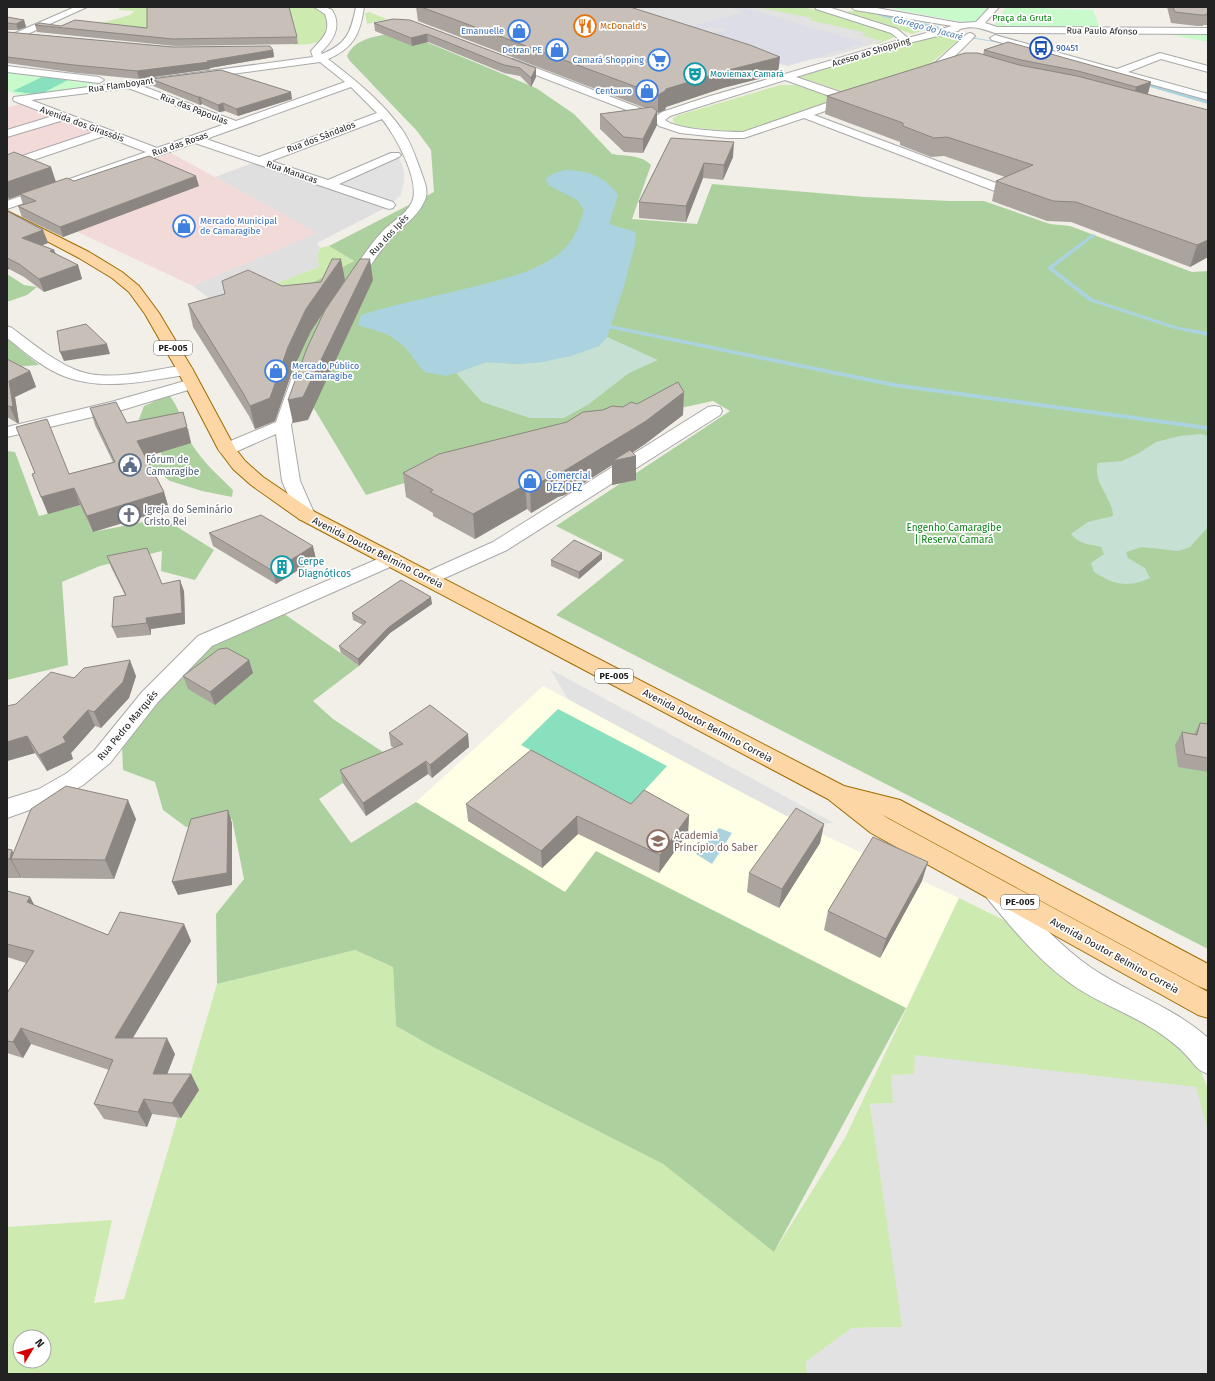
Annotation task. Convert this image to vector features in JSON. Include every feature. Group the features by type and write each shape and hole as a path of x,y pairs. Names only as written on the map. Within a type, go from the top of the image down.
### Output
{"main road":[{"name":"Avenida Doutor Belmino Correia","path":"7,215 84,255 117,275 134,289 152,313 227,449 239,465 257,481 306,515 429,578 836,793 880,826 992,886 1208,1006"},
{"name":"Avenida Doutor Belmino Correia","path":"836,793 891,806 1208,978"}],"street":[{"path":"18,35 83,7"},
{"path":"318,7 329,12 333,29 328,39 316,51 320,59"},
{"path":"360,7 355,30 369,26"},
{"path":"818,7 843,7"},
{"path":"818,7 894,31 902,36 906,41"},
{"path":"855,7 921,18 956,28 978,25 989,27 991,35 1208,97"},
{"path":"978,25 995,7"},
{"path":"909,79 928,72 940,64 968,37 959,33 956,28"},
{"name":"Acesso ao Shopping","path":"659,119 666,114 684,108 906,41 956,28"},
{"name":"Rua Flamboyant","path":"15,101 129,84 320,59 344,47 352,39 355,30"},
{"name":"Rua Paulo Afonso","path":"968,37 991,35 1208,31"},
{"path":"7,34 42,38"},
{"path":"871,44 883,48"},
{"path":"305,48 321,47"},
{"path":"848,51 860,55"},
{"path":"1142,51 1208,69"},
{"path":"1118,72 1160,56"},
{"path":"502,58 659,119 663,124 671,128 735,135 755,132 864,94"},
{"name":"Rua dos Ipês","path":"320,59 353,83 384,114 406,145 421,190 418,203 408,216 388,234 370,256 342,300"},
{"path":"199,63 218,72 244,79"},
{"path":"940,64 958,64"},
{"path":"7,69 129,84"},
{"path":"786,77 849,99"},
{"name":"Rua das Rosas","path":"7,205 353,83"},
{"name":"Rua das Papoulas","path":"129,84 237,125"},
{"path":"294,95 308,99"},
{"name":"Avenida dos Girassóis","path":"15,101 105,132 157,152"},
{"name":"Rua dos Sândalos","path":"259,161 384,114"},
{"path":"805,115 1000,188"},
{"path":"7,134 63,117"},
{"path":"7,165 105,132"},
{"name":"Rua Manacas","path":"196,139 389,205"},
{"path":"329,184 395,155"},
{"path":"7,331 57,368 82,377 96,380 188,377"},
{"path":"305,363 283,426 291,481 306,515"},
{"path":"7,432 116,406 188,377"},
{"path":"429,578 500,546 714,411"},
{"path":"227,449 283,426"},
{"name":"Rua Pedro Marquês","path":"7,809 47,795 75,779 102,757 150,697 205,642 392,559"},
{"path":"992,886 1043,945 1061,961 1082,976 1186,1036 1203,1053 1208,1061"}],"shaded area":[{"path":"582,7 603,7 673,29 685,26 688,27 744,12 730,7 742,7 865,43 788,66 779,64 766,68","holes":["723,28 726,30 699,37 680,31 689,29"]},
{"path":"602,7 755,7 812,18 809,20 867,33 860,35 883,41 830,57 798,61"},
{"path":"22,103 57,116 7,132 7,108"},
{"path":"63,118 100,132 7,162 7,136"},
{"name":"Mercado Municipal de Camaragibe","path":"171,153 317,233 193,286 24,207"},
{"path":"398,154 404,171 404,181 401,195 390,205 329,184"},
{"path":"255,162 387,207 317,243 320,248 317,256 319,267 218,305 193,286 316,233 215,177"},
{"path":"607,337 658,360 629,373 589,404 564,418 530,418 482,402 456,373 486,362 516,364 542,362 599,346"},
{"path":"1201,434 1208,436 1208,527 1190,547 1178,551 1142,547 1126,552 1128,558 1145,568 1150,578 1134,583 1121,584 1108,580 1094,572 1091,563 1104,554 1101,547 1081,542 1071,534 1088,522 1113,516 1110,503 1098,477 1098,463 1122,461 1139,453 1156,442 1180,436"},
{"path":"550,669 834,823 802,824 673,756 568,699"},
{"name":"Academia Princípio do Saber","path":"543,686 813,830 959,898 906,1008 596,852 565,892 416,802"},
{"path":"915,1055 1196,1087 1208,1131 1208,1374 807,1374 806,1362 852,1328 902,1327 870,1104 893,1103 891,1075 914,1074"}],"green space":[{"path":"119,7 310,7 323,10 326,18 326,26 325,33 320,41 311,44 294,45 293,35 110,34 98,24 130,15 134,11 119,10"},
{"path":"742,7 800,7 817,10 892,33 895,37 878,44"},
{"path":"896,7 993,7 978,23 963,22 893,9"},
{"name":"Praça da Gruta","path":"1006,7 1093,10 1101,31 1002,28 994,25"},
{"path":"850,11 873,13 928,29 912,34 846,13"},
{"path":"369,12 388,19 367,24 365,13"},
{"path":"941,33 960,39 919,73 845,92 799,77"},
{"path":"1208,33 1208,42 1171,35"},
{"name":"Engenho Camaragibe | Reserva Camará","path":"395,34 424,41 536,88 574,114 612,154 633,156 643,159 651,165 632,219 697,224 712,184 865,197 984,201 1050,224 1070,226 1192,272 1208,271 1208,949 556,615 624,560 556,526 730,411 713,401 593,427 494,455 366,495 256,312 354,261 329,246 434,192 431,150 417,131 349,60 347,56 355,45 361,41 381,35"},
{"path":"7,72 110,86 24,97 7,91"},
{"path":"42,77 68,80 39,95 13,91"},
{"path":"780,85 795,85 831,97 834,100 825,105 742,132 685,127 677,125 673,122 673,118 679,115"},
{"path":"329,246 354,261 256,312 218,305 319,267 317,256 320,248"},
{"path":"7,274 24,285 37,287 27,295 7,302"},
{"path":"7,339 39,365 12,367 7,365"},
{"path":"169,395 177,407 193,446 207,464 233,490 232,497 202,491 170,481 146,464 162,455 139,419 144,406"},
{"path":"7,451 15,452 39,516 84,504 88,522 93,532 163,518 214,550 195,580 161,571 162,551 100,566 62,582 68,665 7,680"},
{"path":"283,613 359,666 313,701 333,719 386,754 319,799 351,843 416,802 565,892 596,851 906,1008 774,1252 663,1164 433,1047 396,1026 393,967 355,950 217,984 216,914 244,879 232,819 186,827 163,810 155,782 123,770 122,745 205,641"},
{"path":"558,709 667,766 631,805 521,745"},
{"path":"959,898 1016,926 1194,1051 1208,1090 1208,1131 1195,1087 914,1074 894,1103 870,1104 903,1327 852,1328 806,1362 807,1374 7,1374 7,1227 112,1220 94,1303 124,1299 217,984 355,950 393,967 396,1026 433,1047 663,1164 774,1252 845,1138"}],"water":[{"name":"Córrego do Jacaré","path":"871,7 884,7 886,15 933,25 964,36 1011,44 1208,101 1208,104 1000,43 976,39 960,39 880,16 873,13"},
{"path":"565,170 595,175 607,183 618,195 609,224 636,232 635,244 624,286 607,337 599,346 571,356 542,362 516,364 486,362 447,376 424,372 404,346 387,334 358,325 361,315 511,277 535,268 556,256 572,240 584,210 577,200 548,185 546,179 552,174"},
{"path":"719,828 732,833 712,864 696,854"}],"building":[{"path":"147,7 289,7 297,37 173,39 35,25 40,23 61,26 75,20 147,28"},
{"name":"Camará Shopping","path":"421,7 630,7 750,45 780,57 725,71 666,89 658,95"},
{"path":"1173,7 1208,7 1208,14 1200,15 1175,12"},
{"path":"7,17 24,20 16,24 7,23"},
{"path":"393,19 410,20 536,68 531,78 520,68 504,65 427,34 411,38 374,23"},
{"path":"7,32 173,47 270,46 273,50 207,61 209,62 137,71 7,57"},
{"path":"1008,42 1151,82 1136,87 1078,71 1021,60 984,50"},
{"path":"965,53 978,53 1019,65 1077,76 1208,110 1208,240 1197,245 1076,202 1053,201 996,181 1033,165 947,137 934,138 903,126 903,123 827,96"},
{"path":"221,70 291,92 236,109 223,103 218,105 151,79"},
{"path":"652,107 657,111 643,139 624,137 600,114"},
{"path":"671,138 734,142 724,165 704,163 686,206 639,202"},
{"path":"14,152 51,167 7,182 7,155"},
{"path":"149,156 196,176 60,227 18,206 36,201 20,194 67,178 74,181"},
{"path":"7,211 43,230 22,238 54,250 50,251 78,265 39,279 19,264 7,258"},
{"path":"332,259 341,259 306,309 288,347 270,398 250,406 188,304 225,294 222,281 248,270 282,286 321,282"},
{"path":"360,259 370,259 303,397 288,400 307,348 325,310"},
{"path":"86,324 107,344 60,352 57,331"},
{"path":"7,359 30,371 9,381 13,406 10,407 7,405"},
{"path":"678,382 684,392 646,421 564,471 557,473 530,488 525,485 473,514 430,492 433,490 403,473 439,454 567,422 583,412 603,410 612,406 623,407 631,402 637,404"},
{"path":"116,402 127,423 183,412 187,427 137,441 164,492 87,516 74,488 41,497 32,474 35,473 16,427 47,419 69,474 115,462 90,408"},
{"path":"630,450 636,456 612,461"},
{"path":"261,515 313,546 273,571 209,533"},
{"path":"574,540 602,553 579,572 551,560"},
{"path":"147,548 162,584 180,580 182,613 146,618 147,623 112,627 114,597 126,595 107,556"},
{"path":"401,580 431,597 389,627 358,659 339,646 366,622 352,613"},
{"path":"227,648 249,660 210,692 183,676 219,649"},
{"path":"130,660 123,682 94,712 88,710 63,737 66,742 39,755 27,736 7,742 7,706 16,704 51,672 74,678 84,668"},
{"path":"430,705 468,734 430,765 426,761 363,803 340,770 403,744 389,733"},
{"path":"1200,723 1208,724 1208,758 1185,754 1182,732 1197,735"},
{"path":"531,750 631,804 644,790 689,815 660,855 577,816 541,851 466,804"},
{"path":"66,786 128,800 105,860 11,859 31,809"},
{"path":"796,808 824,824 782,889 749,873"},
{"path":"228,810 227,873 172,882 191,819"},
{"path":"873,837 928,862 886,939 828,911"},
{"path":"7,849 12,850 10,859 7,859"},
{"path":"7,891 30,897 27,902 108,935 120,912 184,924 115,1038 167,1038 153,1074 191,1074 172,1103 144,1099 138,1112 94,1104 113,1060 21,1028 13,1042 7,1041 7,993 34,951 7,944"}],"waterway":[{"path":"1094,235 1050,268 1091,300 1177,328 1208,334"},
{"path":"610,327 894,385 1208,428"}],"place":[{"name":"McDonald's","path":"585,26"},
{"name":"Emanuelle","path":"519,31"},
{"name":"90451","path":"1041,48"},
{"name":"Detran PE","path":"557,50"},
{"name":"Camará Shopping","path":"659,60"},
{"name":"Moviemax Camará","path":"695,74"},
{"name":"Centauro","path":"647,91"},
{"name":"Mercado Municipal de Camaragibe","path":"184,226"},
{"name":"Mercado Público de Camaragibe","path":"276,371"},
{"name":"Fórum de Camaragibe","path":"130,465"},
{"name":"Comercial DEZ DEZ","path":"530,481"},
{"name":"Igreja do Seminário Cristo Rei","path":"129,515"},
{"name":"Cerpe Diagnóticos","path":"282,567"},
{"name":"Academia Princípio do Saber","path":"658,841"}]}
